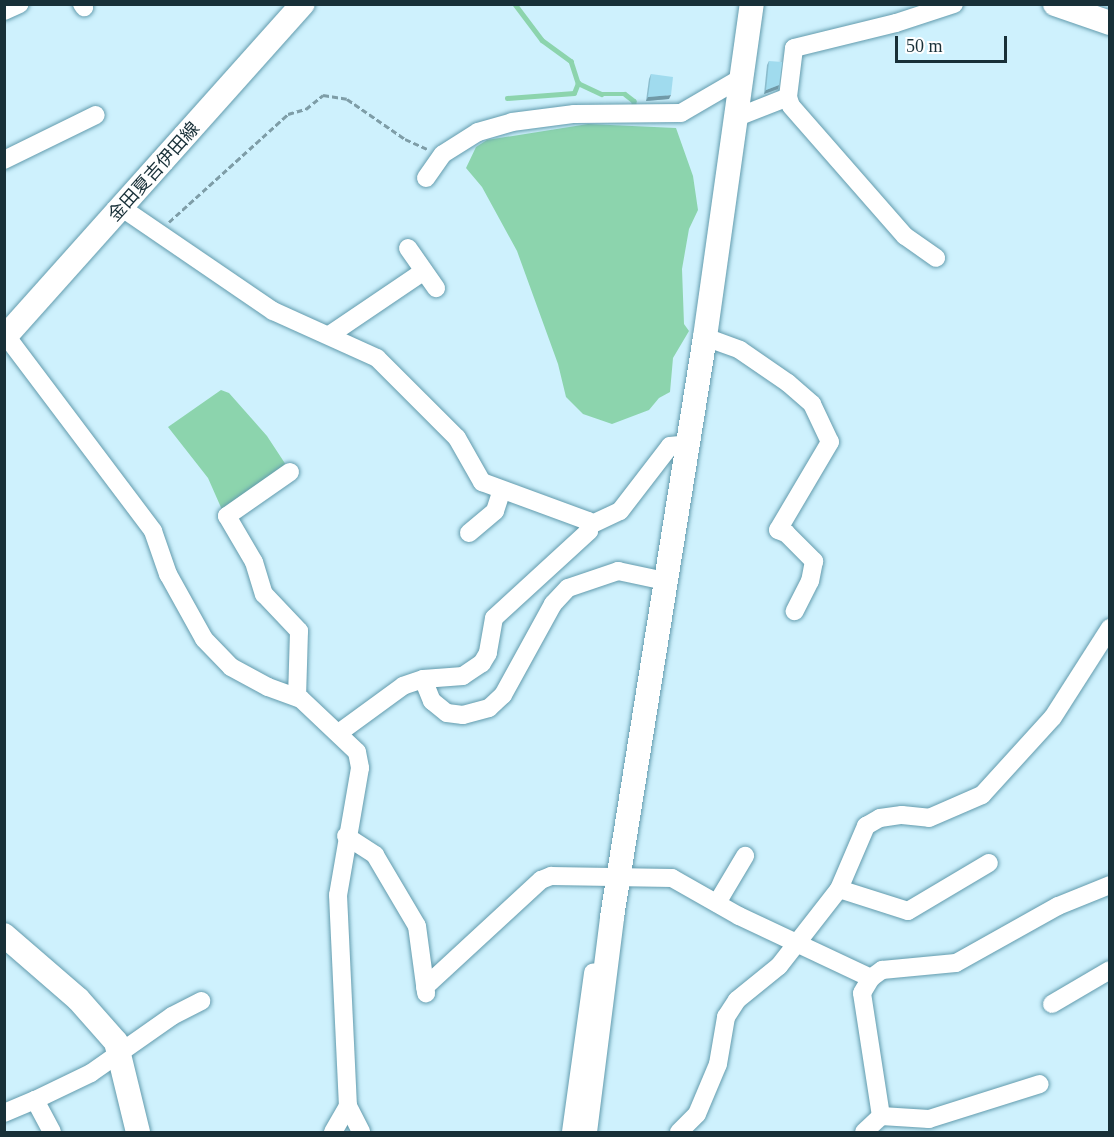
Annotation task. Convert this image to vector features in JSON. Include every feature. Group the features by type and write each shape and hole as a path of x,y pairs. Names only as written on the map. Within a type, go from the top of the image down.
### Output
{"street":[{"path":"4,11 20,4"},
{"name":"金田夏吉伊田線","path":"6,335 303,4"},
{"path":"570,1132 688,444 752,4"},
{"path":"936,258 905,236 791,106 788,97 795,48 896,24 954,4"},
{"path":"1055,4 1110,23"},
{"path":"426,178 443,154 458,141 512,122 599,112 681,113 741,78"},
{"path":"735,118 788,97"},
{"path":"4,160 96,115"},
{"path":"122,208 158,230 273,311 331,334 384,364 457,438 482,482 501,492 588,521 589,531 494,618 488,653 482,663 464,676 423,679 403,686 340,732"},
{"path":"408,248 436,288"},
{"path":"331,334 424,271"},
{"path":"6,335 153,531 168,574 204,639 231,667 297,697 340,732 357,752 360,768 346,836 338,896 348,1106 361,1132"},
{"path":"705,337 740,350 788,383 812,404 830,442 778,530 786,533 814,561 810,581 795,611"},
{"path":"588,526 620,511 670,446 688,444"},
{"path":"290,472 227,516 254,562 264,594 299,631 297,697"},
{"path":"469,533 495,511 501,492"},
{"path":"423,679 432,701 447,713 463,716 489,708 503,695 553,604 568,588 618,571 665,582"},
{"path":"679,1132 697,1114 718,1064 726,1017 737,1000 779,966 839,889 866,826 880,818 902,815 929,818 982,795 1053,717 1110,628"},
{"path":"346,836 375,855 417,926 425,990 541,880 550,876 672,878 797,945 871,978"},
{"path":"717,903 745,856"},
{"path":"839,889 908,911 989,863"},
{"path":"585,1132 613,876"},
{"path":"881,1116 862,993 871,978 882,970 956,963 1058,906 1110,885"},
{"path":"4,935 78,999 116,1042 138,1132"},
{"path":"1052,1004 1110,970"},
{"path":"4,1113 35,1100 120,1055 172,1016 201,1001"},
{"path":"864,1132 881,1116 929,1119 1040,1084"},
{"path":"35,1100 52,1132"},
{"path":"333,1132 348,1106"}],"path":[{"path":"158,230 288,114 306,109 323,95 347,99 405,139 443,154"}],"shaded area":[{"path":"588,124 676,128 693,176 698,210 689,229 682,269 684,324 689,331 673,358 670,392 659,398 649,410 612,424 583,414 566,397 558,364 517,251 482,187 466,168 476,147 487,140"},
{"path":"221,390 229,393 267,436 286,465 223,512 208,478 168,427"}],"building":[{"path":"769,61 782,62 779,85 766,90"},
{"path":"651,74 673,77 671,95 648,97"}],"waterway":[{"path":"515,4 542,40 571,61 578,83 602,94 625,94 634,101 634,109"},
{"path":"507,98 574,93 578,83"}]}
